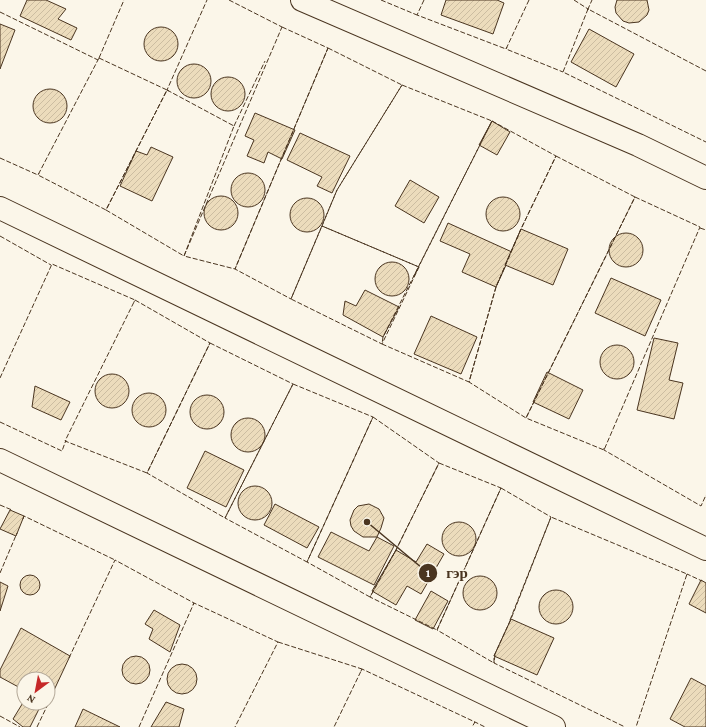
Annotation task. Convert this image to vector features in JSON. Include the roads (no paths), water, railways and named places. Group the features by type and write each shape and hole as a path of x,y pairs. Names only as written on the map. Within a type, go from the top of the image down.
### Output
{"street":[{"path":"302,0 638,145 706,178"},
{"path":"0,208 706,549"},
{"path":"0,460 554,727"}],"place":[{"name":"гэр","path":"367,522"}]}
